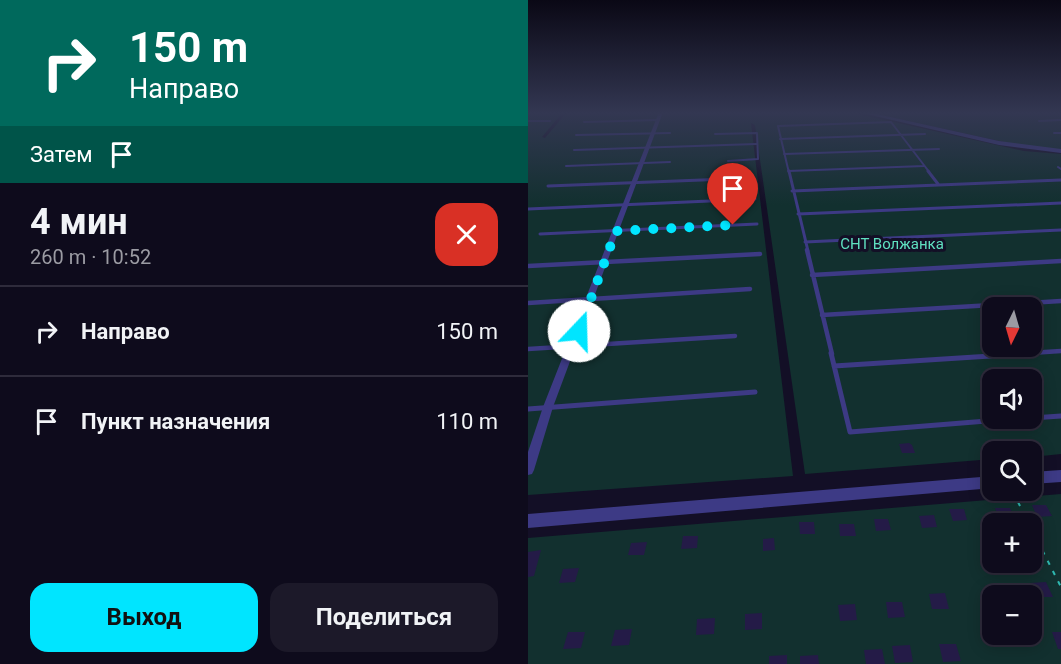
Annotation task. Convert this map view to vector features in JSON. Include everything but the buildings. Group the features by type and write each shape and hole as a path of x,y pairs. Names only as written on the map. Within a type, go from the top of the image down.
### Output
{"street":[{"path":"528,470 548,407 573,347 649,143"},
{"path":"1001,143 1061,152"},
{"path":"1042,477 1061,476"},
{"path":"528,521 982,483"}],"lane":[{"path":"781,143 850,432 982,421"},
{"path":"907,143 938,184"},
{"path":"574,150 756,144 758,159 728,161"},
{"path":"784,154 939,149"},
{"path":"566,166 670,162"},
{"path":"788,171 924,166"},
{"path":"548,186 753,178"},
{"path":"792,191 1061,180"},
{"path":"528,209 755,199"},
{"path":"798,214 1061,203"},
{"path":"540,234 757,224"},
{"path":"805,242 1061,230"},
{"path":"528,266 760,254"},
{"path":"812,275 1061,261"},
{"path":"528,303 750,290"},
{"path":"822,315 1061,301"},
{"path":"528,349 735,336"},
{"path":"834,366 1061,351"},
{"path":"528,409 755,392"},
{"path":"1042,417 1061,416"}],"path":[{"path":"1018,502 1024,513"},
{"path":"1042,550 1061,587"}],"green space":[{"path":"528,143 753,143 793,476 528,495"},
{"name":"СНТ Волжанка","path":"758,143 988,143 1024,151 1061,154 1061,454 1042,456 1042,441 982,441 982,460 805,474"},
{"path":"1008,143 1061,143 1061,150"},
{"path":"1061,494 1061,664 528,664 528,538 982,501 1042,501 1042,496"}],"route":[{"path":"579,331 616,231 733,225"}]}
